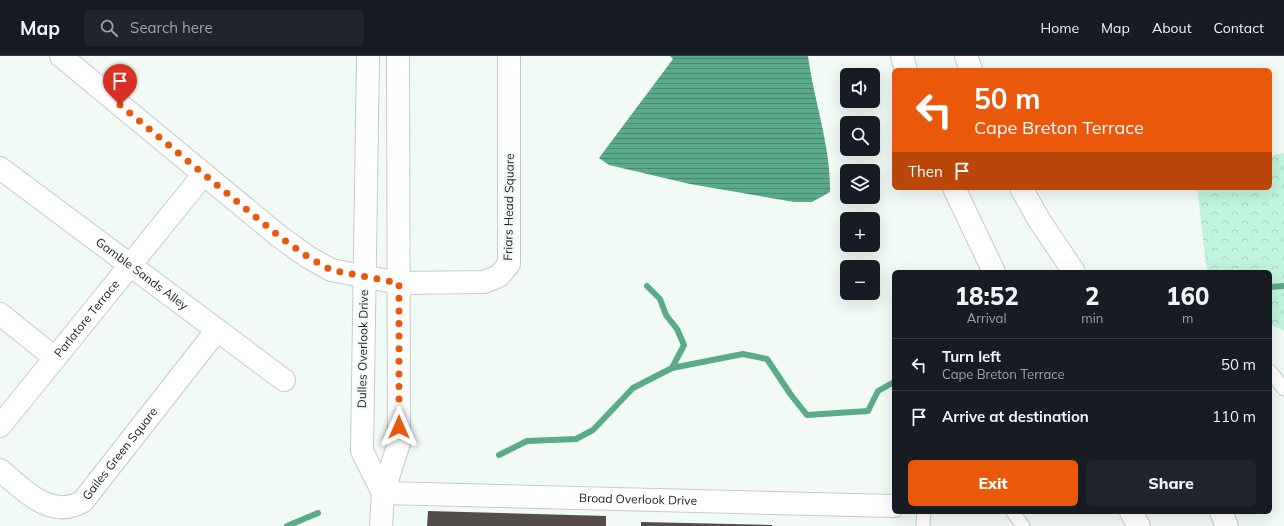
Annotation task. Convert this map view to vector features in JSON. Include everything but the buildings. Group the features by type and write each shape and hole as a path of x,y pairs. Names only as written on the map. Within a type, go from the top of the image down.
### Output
{"street":[{"name":"Friars Head Square","path":"61,56 280,237 308,257 331,270 365,278 399,283 484,282 499,276 509,264 509,56"},
{"name":"Dulles Overlook Drive","path":"368,56 362,451 383,493"},
{"path":"381,526 383,493 399,443 398,56"},
{"path":"902,56 905,68"},
{"path":"966,56 970,68"},
{"name":"Gamble Sands Alley","path":"0,168 284,380"},
{"name":"Parlatore Terrace","path":"0,426 204,174"},
{"path":"955,190 993,270"},
{"path":"1022,190 1039,220 1073,270"},
{"path":"0,314 54,358"},
{"name":"Gailes Green Square","path":"0,470 36,500 47,506 68,508 84,502 217,330"},
{"name":"Broad Overlook Drive","path":"383,493 892,506"},
{"path":"1132,514 1139,526"},
{"path":"1222,514 1227,526"}],"lane":[{"path":"1272,374 1284,389"},
{"path":"923,526 924,514"},
{"path":"1014,514 1023,526"}],"green space":[{"path":"1284,153 1284,330 1272,326 1272,270 1207,270 1197,190 1272,190 1272,156"}],"shaded area":[{"path":"670,56 808,56 828,158 830,192 812,202 794,202 690,184 609,165 599,158 673,59"}],"waterway":[{"path":"647,286 660,299 666,315 677,329 684,345 672,368"},
{"path":"1272,287 1284,286"},
{"path":"499,455 527,441 576,439 593,430 633,388 672,368 743,354 767,359 791,395 807,415 868,411 878,391 892,383"},
{"path":"287,526 318,513"}],"route":[{"path":"120,105 297,250 331,270 355,276 399,283 399,427"}]}
